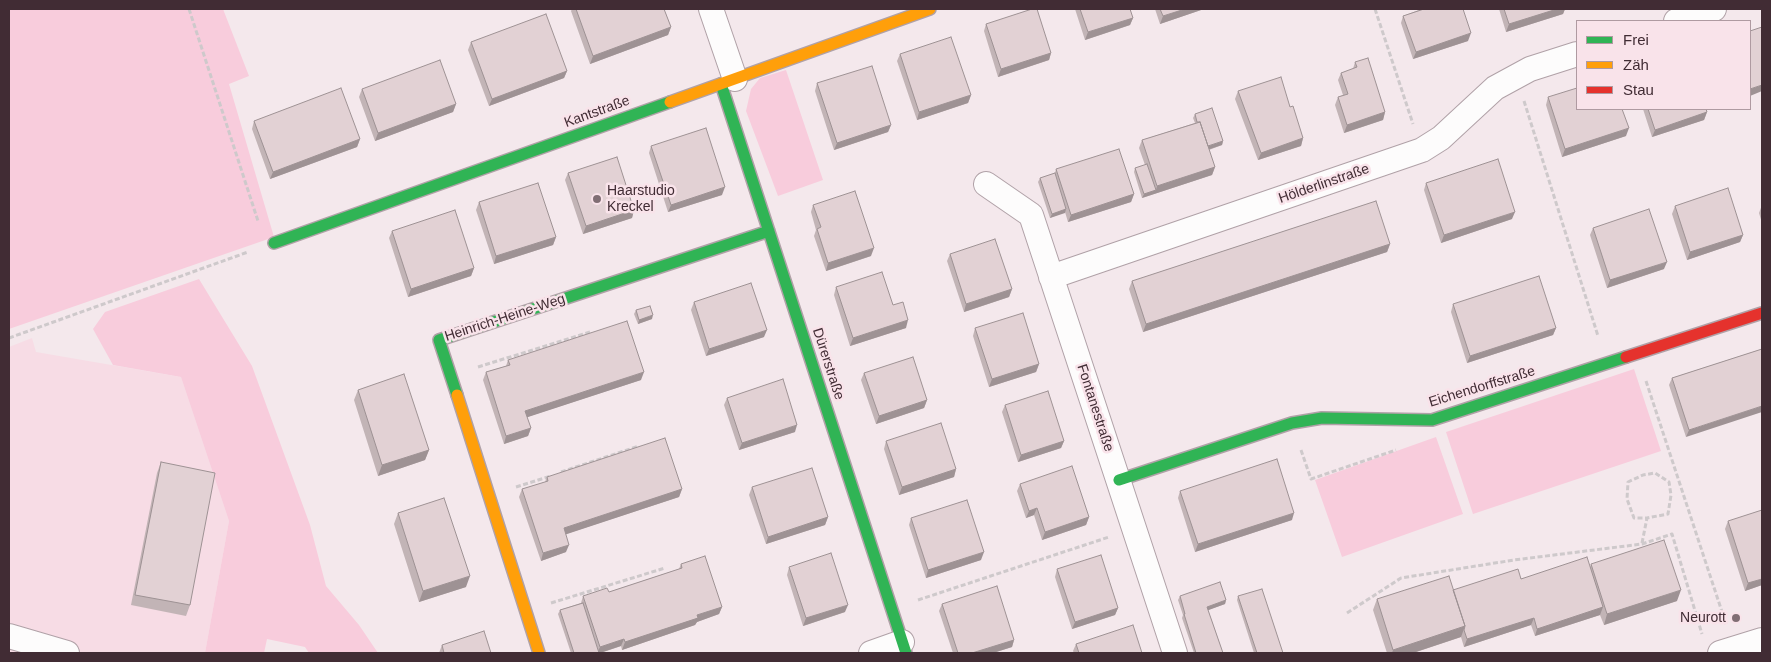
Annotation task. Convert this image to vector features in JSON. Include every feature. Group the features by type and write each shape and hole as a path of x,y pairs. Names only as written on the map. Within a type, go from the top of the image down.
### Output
{"street":[{"path":"711,9 728,81"},
{"name":"Kantstraße","path":"270,244 930,9"},
{"path":"1679,20 1714,9"},
{"name":"Hölderlinstraße","path":"1051,277 1422,150 1441,138 1495,88 1530,69 1576,54"},
{"name":"Dürerstraße","path":"728,81 769,231 904,648"},
{"name":"Fontanestraße","path":"986,184 1031,215 1175,653"},
{"name":"Heinrich-Heine-Weg","path":"539,653 439,340 769,231"},
{"name":"Eichendorffstraße","path":"1119,480 1292,423 1322,418 1432,420 1762,313"},
{"path":"9,636 67,653"},
{"path":"1727,651 1762,640"},
{"path":"871,653 904,648"}],"path":[{"path":"9,338 270,244 189,9"},
{"path":"1375,9 1422,150"},
{"path":"1516,76 1606,363"},
{"path":"450,375 590,332"},
{"path":"1637,353 1727,651"},
{"path":"1292,423 1311,479 1402,448"},
{"path":"489,496 639,446"},
{"path":"1655,473 1669,482 1671,495 1668,514 1647,518 1634,518 1627,499 1628,482 1643,475 1655,473"},
{"path":"1642,544 1647,518"},
{"path":"892,609 1134,529"},
{"path":"1347,613 1401,578 1514,560 1642,544 1672,534 1702,636"},
{"path":"525,611 665,568"}],"shaded area":[{"path":"9,9 223,9 249,76 229,84 274,237 9,329"},
{"path":"786,70 823,180 778,196 746,111 751,89 760,78"},
{"path":"199,279 252,366 310,525 326,586 359,625 378,653 309,653 305,647 267,639 264,653 205,653 229,521 181,377 113,365 93,329 105,312"},
{"path":"32,338 36,352 181,377 229,521 205,653 9,653 9,347"},
{"path":"1634,369 1661,451 1473,514 1446,432"},
{"path":"1436,437 1463,514 1342,557 1315,480"}],"building":[{"path":"576,9 664,9 671,27 593,56"},
{"path":"1037,9 1051,53 1001,69 986,24"},
{"path":"1080,9 1130,9 1133,18 1088,32"},
{"path":"1160,9 1185,9 1163,16"},
{"path":"1424,9 1463,9 1471,33 1416,52 1403,16"},
{"path":"1504,9 1557,9 1509,24"},
{"path":"546,14 567,71 492,99 471,42"},
{"path":"1762,27 1762,85 1751,89 1751,31"},
{"path":"951,37 971,95 919,112 900,54"},
{"path":"1368,58 1385,112 1347,125 1338,97 1348,94 1341,73 1357,67 1355,62"},
{"path":"440,60 456,104 378,133 362,89"},
{"path":"872,66 891,125 837,143 817,83"},
{"path":"1281,77 1290,107 1293,106 1303,138 1261,153 1238,91"},
{"path":"341,88 360,139 273,172 254,121"},
{"path":"1576,88 1576,110 1622,110 1629,128 1565,149 1548,97"},
{"path":"1212,108 1223,141 1208,146 1200,122 1197,122 1195,114"},
{"path":"1648,110 1706,110 1707,112 1655,130"},
{"path":"1200,122 1215,167 1157,186 1142,140"},
{"path":"706,128 725,187 671,205 651,146"},
{"path":"1119,149 1134,194 1071,215 1056,169"},
{"path":"617,157 634,210 586,226 568,173"},
{"path":"1498,159 1515,212 1444,235 1426,183"},
{"path":"1147,164 1156,190 1144,194 1135,168"},
{"path":"1055,173 1066,209 1052,214 1040,178"},
{"path":"538,183 556,237 496,256 479,202"},
{"path":"1728,188 1743,235 1690,252 1675,206"},
{"path":"855,191 874,248 828,263 817,229 821,227 813,205"},
{"path":"1376,201 1390,244 1146,324 1132,281"},
{"path":"1649,209 1667,262 1610,280 1593,228"},
{"path":"455,210 474,268 411,289 392,231"},
{"path":"995,239 1012,289 966,304 950,254"},
{"path":"882,272 893,305 903,302 908,320 853,338 836,287"},
{"path":"1539,276 1556,328 1470,356 1453,304"},
{"path":"751,283 767,330 709,349 694,302"},
{"path":"650,306 653,315 639,320 636,310"},
{"path":"1023,313 1039,364 992,379 975,328"},
{"path":"627,321 644,372 525,411 531,428 506,436 486,372 510,365 508,360"},
{"path":"1762,349 1762,406 1689,430 1672,378"},
{"path":"913,357 927,400 879,416 864,373"},
{"path":"404,374 429,450 382,465 358,390"},
{"path":"783,379 797,425 742,443 727,398"},
{"path":"1048,391 1064,441 1021,455 1005,405"},
{"path":"941,423 956,469 902,487 886,441"},
{"path":"665,438 682,489 564,528 569,545 543,553 522,489 548,481 547,477"},
{"path":"1277,459 1294,513 1198,544 1180,491"},
{"path":"161,462 215,473 190,605 135,595"},
{"path":"1072,466 1089,517 1045,532 1037,508 1029,511 1020,484"},
{"path":"812,468 828,517 768,537 752,487"},
{"path":"444,498 470,576 423,591 398,513"},
{"path":"967,500 984,552 928,570 911,518"},
{"path":"1762,510 1762,579 1748,583 1728,521"},
{"path":"1664,540 1681,590 1607,614 1591,564"},
{"path":"831,553 848,605 806,618 789,567"},
{"path":"1101,555 1118,608 1075,622 1057,569"},
{"path":"705,556 722,607 697,615 698,618 625,642 624,639 600,647 583,596 607,588 609,592 682,568 681,564"},
{"path":"1587,557 1603,607 1537,629 1534,618 1467,639 1464,630 1465,626 1453,590 1518,569 1521,579"},
{"path":"1449,576 1465,626 1393,650 1377,599"},
{"path":"1220,582 1226,600 1207,607 1223,653 1196,653 1180,596"},
{"path":"997,586 1014,640 972,653 958,653 942,604"},
{"path":"1262,589 1283,653 1257,653 1238,596"},
{"path":"583,603 599,653 574,653 560,610"},
{"path":"1133,625 1142,653 1079,653 1076,644"},
{"path":"484,631 491,653 444,653 442,645"}],"traffic: fast":[{"path":"721,84 906,653"},
{"path":"274,243 670,102"},
{"path":"457,395 439,340 769,231"},
{"path":"1119,480 1292,423 1322,418 1432,420 1626,357"}],"traffic: slow":[{"path":"670,102 930,9"},
{"path":"457,395 539,653"}],"traffic: jam":[{"path":"1626,357 1762,313"}],"place":[{"name":"Haarstudio Kreckel","path":"597,199"},
{"name":"Neurott","path":"1736,618"}]}
